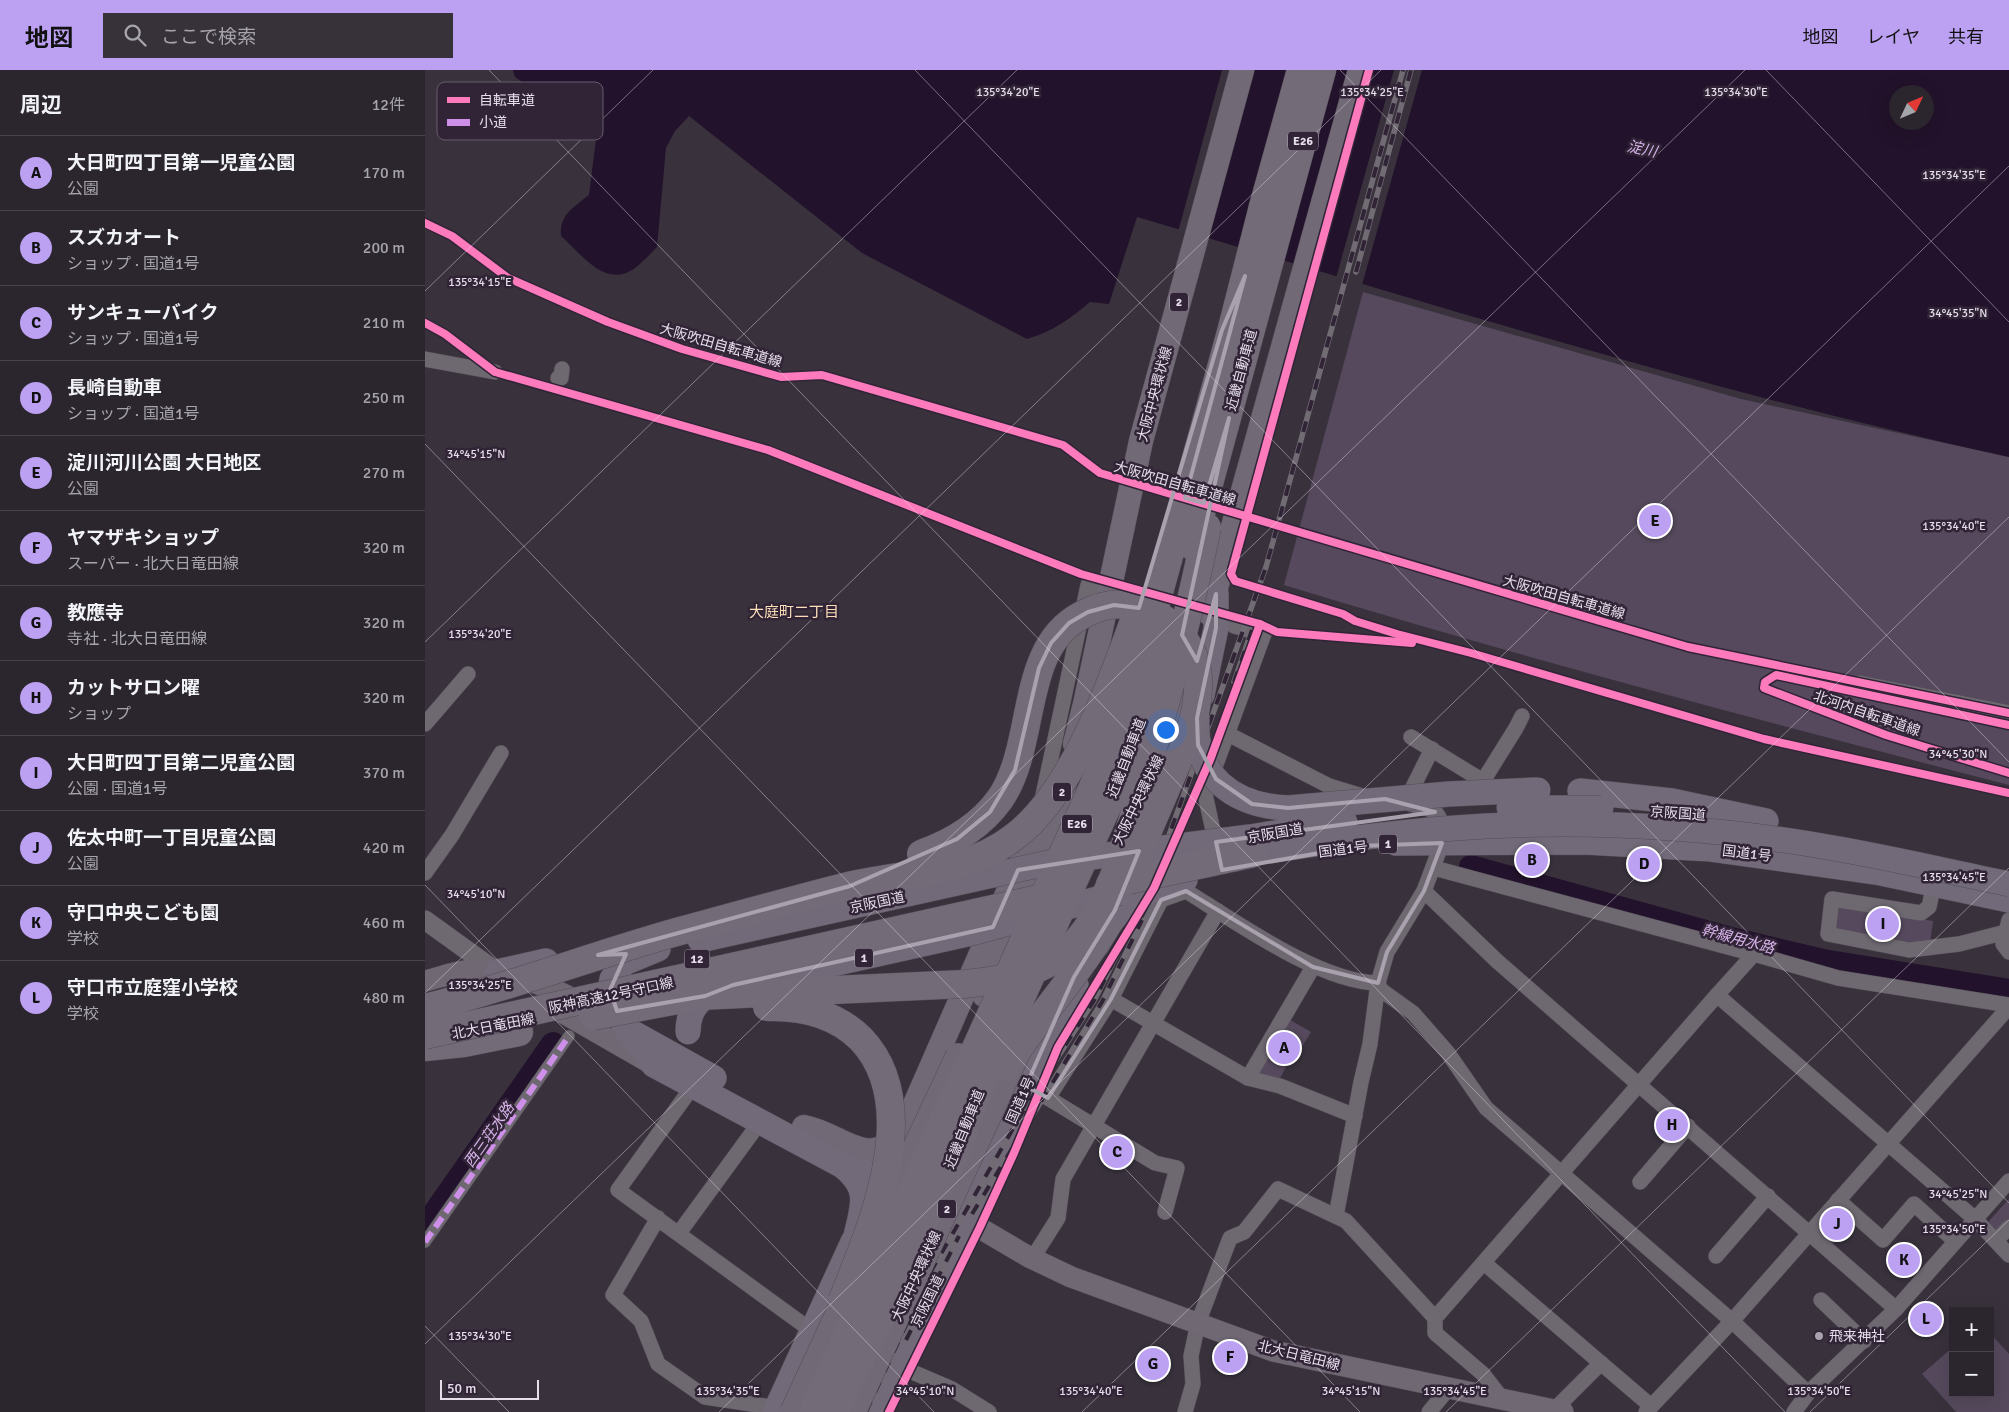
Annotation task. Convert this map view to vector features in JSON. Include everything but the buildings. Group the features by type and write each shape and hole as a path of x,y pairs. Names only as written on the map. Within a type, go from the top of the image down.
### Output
{"highway":[{"name":"近畿自動車道","path":"813,1412 1096,780 1140,661 1301,70"},
{"name":"近畿自動車道","path":"835,1412 880,1320 960,1143 972,1106 1089,851 1133,742 1174,612 1229,418 1323,70"},
{"path":"425,1008 499,989 584,960 680,931 850,886 926,873 954,866 990,852 1026,827 1056,790 1107,692 1135,620 1222,330 1245,276"},
{"path":"427,1042 464,1043 699,996 964,984 1003,979 1039,968 1075,943 1092,922 1108,890 1134,812 1163,710 1202,554 1229,418"},
{"name":"1","path":"1216,594 1216,628 1188,715 1206,765 1215,779 1238,798 1269,808 1288,808 1498,791 1580,791 1672,801 1766,821"},
{"path":"850,886 957,839 990,812 1009,784 1021,752 1035,684 1044,655 1069,623 1100,607 1125,605 1157,614 1177,629 1195,661 1199,684 1193,721 1115,910 1078,971 1017,1050 982,1111 960,1143"},
{"path":"1041,1053 1135,830 1166,743"},
{"name":"京阪国道","path":"1252,845 1355,821 1486,808 1626,809 1766,821 1835,831 2009,867"},
{"name":"京阪国道","path":"883,1177 875,1168 815,1136 804,1126 704,1082 654,1065 627,1030 613,1005 610,990 612,979 624,963 651,951 1052,862 1421,830 1507,825 1625,826 1695,831 1832,848 2009,884"},
{"name":"国道1号","path":"966,1220 1041,1053 1102,935 1121,908 1137,896 1154,888 1257,861 1360,846 1442,843 1585,842 1711,849 1816,862 1946,886 2009,900"},
{"name":"1","path":"1060,886 1252,845"},
{"name":"1","path":"704,1082 696,1054 690,1044 688,1032 690,1013 701,999 716,990 976,932 1252,845"},
{"name":"12","path":"971,907 1060,886"},
{"name":"阪神高速12号守口線","path":"425,1018 971,907"},
{"name":"阪神高速12号守口線","path":"427,1042 971,907"},
{"name":"1","path":"497,972 556,958 651,951"},
{"path":"425,994 488,981 497,972"},
{"path":"593,1016 664,1014 749,1007 799,1008 831,1018 845,1026 863,1041 878,1064 887,1088 891,1115 889,1146 883,1180 856,1266 786,1411"},
{"path":"427,1042 516,1022"},
{"name":"京阪国道","path":"627,1030 760,1122 843,1166 883,1177 966,1220 875,1412"},
{"path":"843,1166 854,1176 862,1190 863,1207 856,1236"},
{"path":"786,1411 812,1331 883,1177"}],"main road":[{"name":"大阪中央環状線","path":"786,1411 967,1036 1052,832 1085,704 1119,535 1141,441 1243,70"},
{"path":"1216,594 1360,70"},
{"path":"883,1177 919,1099 1037,827 1085,704"},
{"name":"大阪中央環状線","path":"854,1412 1040,1006 1166,743 1188,715"},
{"path":"922,1197 1093,808 1106,786 1123,767 1188,715"},
{"name":"北大日竜田線","path":"425,981 477,969 497,972 560,1002 627,1030"},
{"name":"北大日竜田線","path":"516,1022 560,1002"},
{"name":"北大日竜田線","path":"560,1002 654,1065"},
{"path":"804,1126 820,1130 864,1150 878,1150 891,1142 919,1099"},
{"name":"北大日竜田線","path":"966,1220 1032,1258 1071,1277 1273,1351 1559,1411"}],"street":[{"path":"425,359 495,372"},
{"path":"1037,827 1094,586"},
{"path":"1222,870 1205,794 1264,634 1234,626"},
{"path":"425,724 467,674"},
{"name":"北河内自転車道線","path":"1860,683 2009,713"},
{"path":"1437,814 1448,806 1469,796 1483,781 1522,716"},
{"path":"1226,733 1329,786 1354,794 1405,802 1429,809 1437,814 1440,819 1442,843 1434,868 1424,891 1387,952 1378,983 1370,1044 1336,1216"},
{"path":"1411,737 1483,781"},
{"path":"1405,802 1432,749"},
{"path":"425,873 451,835 501,753"},
{"path":"1434,868 1839,978 2009,1006"},
{"path":"2007,926 1959,944 1909,950 1827,934 1832,899 1921,913 1929,907 1946,886 2009,908"},
{"path":"1424,891 1497,962 1639,1082 1896,1309"},
{"path":"1048,1098 1111,999 1161,900 1186,892 1313,967 1364,983 1378,983"},
{"path":"1032,1258 1058,1218 1063,1179 1219,911"},
{"path":"425,920 497,972"},
{"path":"2007,926 2003,944 2009,952"},
{"path":"1503,1400 1483,1374 1435,1333 1435,1318 1561,1175 1639,1082 1754,954"},
{"path":"1249,1078 1313,967"},
{"path":"1378,983 1381,990 1413,1013 1448,1053 1486,1108 1561,1175 1732,1320 1807,1394"},
{"path":"1717,995 1975,1219 2009,1255"},
{"path":"1111,999 1249,1078 1280,1086 1355,1116"},
{"path":"1484,1263 1601,1363 1649,1409 1732,1320 2009,1006"},
{"path":"425,1242 569,1036"},
{"path":"704,1082 618,1190 812,1331"},
{"path":"1026,1086 1155,1163 1177,1168 1165,1212"},
{"path":"679,1233 760,1122"},
{"path":"1640,1182 1688,1126"},
{"path":"1794,1412 1807,1394 1896,1309 2009,1181"},
{"path":"1185,1412 1193,1384 1191,1356 1198,1323 1230,1238 1244,1232 1278,1189 1346,1221 1435,1318"},
{"path":"1717,1256 1768,1196"},
{"path":"1838,1200 1883,1240 1914,1204 1955,1241"},
{"path":"658,1218 613,1295 641,1321 658,1364 705,1397 786,1411"},
{"path":"1996,1241 2009,1227"},
{"path":"1821,1300 1863,1341"},
{"path":"1559,1411 1601,1363"},
{"path":"896,1365 952,1389 989,1412"},
{"path":"1429,1412 1449,1388"}],"highlighted area":[{"path":"1245,276 1185,498 1204,503 1229,418 1182,635 1197,661 1216,594 1216,628 1197,718 1198,745 1216,779 1252,804 1288,808 1385,799 1435,812 1216,842 1222,870 1360,846 1442,843 1424,891 1387,952 1378,983 1313,967 1186,891 1161,900 1111,999 1048,1098 1026,1086 1074,977 1115,910 1139,851 1018,870 993,927 733,985 705,996 617,1011 610,990 626,954 598,955 850,886 957,839 990,812 1015,770 1039,668 1051,643 1069,623 1088,612 1114,605 1139,608 1222,330"}],"shaded area":[{"path":"1363,292 1741,399 2009,457 2009,785 1554,664 1284,585"},
{"path":"1839,906 1933,921 1930,943 1908,945 1835,932 1835,909"},
{"path":"1285,1017 1311,1032 1290,1066 1287,1065 1279,1080 1256,1076"},
{"path":"2009,1199 2009,1222 1997,1234 1990,1228 1989,1221"},
{"path":"1837,1210 1842,1210 1853,1220 1832,1244 1821,1234 1820,1229"},
{"path":"1994,1337 2009,1354 2009,1412 1956,1412 1922,1374 1949,1350 1949,1397 1994,1397"}],"water":[{"name":"淀川","path":"513,70 2009,70 2009,457 1789,404 1571,345 1137,217 1109,304 1090,302 1061,324 1045,333 1027,339 862,253 689,116 675,131 666,148 657,247 635,268 624,274 614,275 594,267 561,236 562,222 565,217 589,195 596,140 603,140 603,82 522,82 515,77"}],"pier":[{"path":"1222,70 1255,70 1208,241 1178,232"},
{"path":"1394,70 1422,70 1362,285 1336,278"}],"waterway":[{"name":"幹線用水路","path":"1471,867 1735,940 1823,961 2009,991"},
{"name":"西三荘水路","path":"425,1227 553,1044"}],"railway":[{"path":"866,1412 930,1273 1022,1113 1095,999 1138,912 1168,838 1266,567 1403,70"},
{"path":"1356,272 1411,70"},
{"path":"1234,682 1252,630"},
{"path":"972,1214 1102,1002 1142,920"},
{"path":"906,1340 959,1236"}],"marked path":[{"path":"425,1242 569,1036"}],"cycle path":[{"path":"1369,70 1231,574 1235,581 1343,614 1355,621 1397,634 1471,653 1764,739 2009,793"},
{"name":"大阪吹田自転車道線","path":"425,223 452,236 508,278 608,322 682,349 781,377 822,375 1063,445 1100,473 1688,647 2009,713"},
{"path":"425,323 445,334 495,372 768,450 1081,574 1260,624 1277,632 1412,643"},
{"path":"889,1412 980,1227 1014,1153 1058,1047 1154,888 1210,760 1260,624"},
{"path":"2009,725 1776,675 1765,682 1764,688 1886,735 2009,773"}],"place":[{"name":"淀川河川公園 大日地区","path":"1655,521"},
{"name":"スズカオート","path":"1532,860"},
{"name":"長崎自動車","path":"1644,864"},
{"name":"大日町四丁目第二児童公園","path":"1883,924"},
{"name":"大日町四丁目第一児童公園","path":"1284,1048"},
{"name":"カットサロン曜","path":"1672,1125"},
{"name":"サンキューバイク","path":"1117,1152"},
{"name":"佐太中町一丁目児童公園","path":"1837,1224"},
{"name":"守口中央こども園","path":"1904,1260"},
{"name":"守口市立庭窪小学校","path":"1926,1319"},
{"name":"飛来神社","path":"1819,1336"},
{"name":"ヤマザキショップ","path":"1230,1357"},
{"name":"教應寺","path":"1153,1364"}],"district":[{"name":"大庭町二丁目","path":"794,612"}]}
